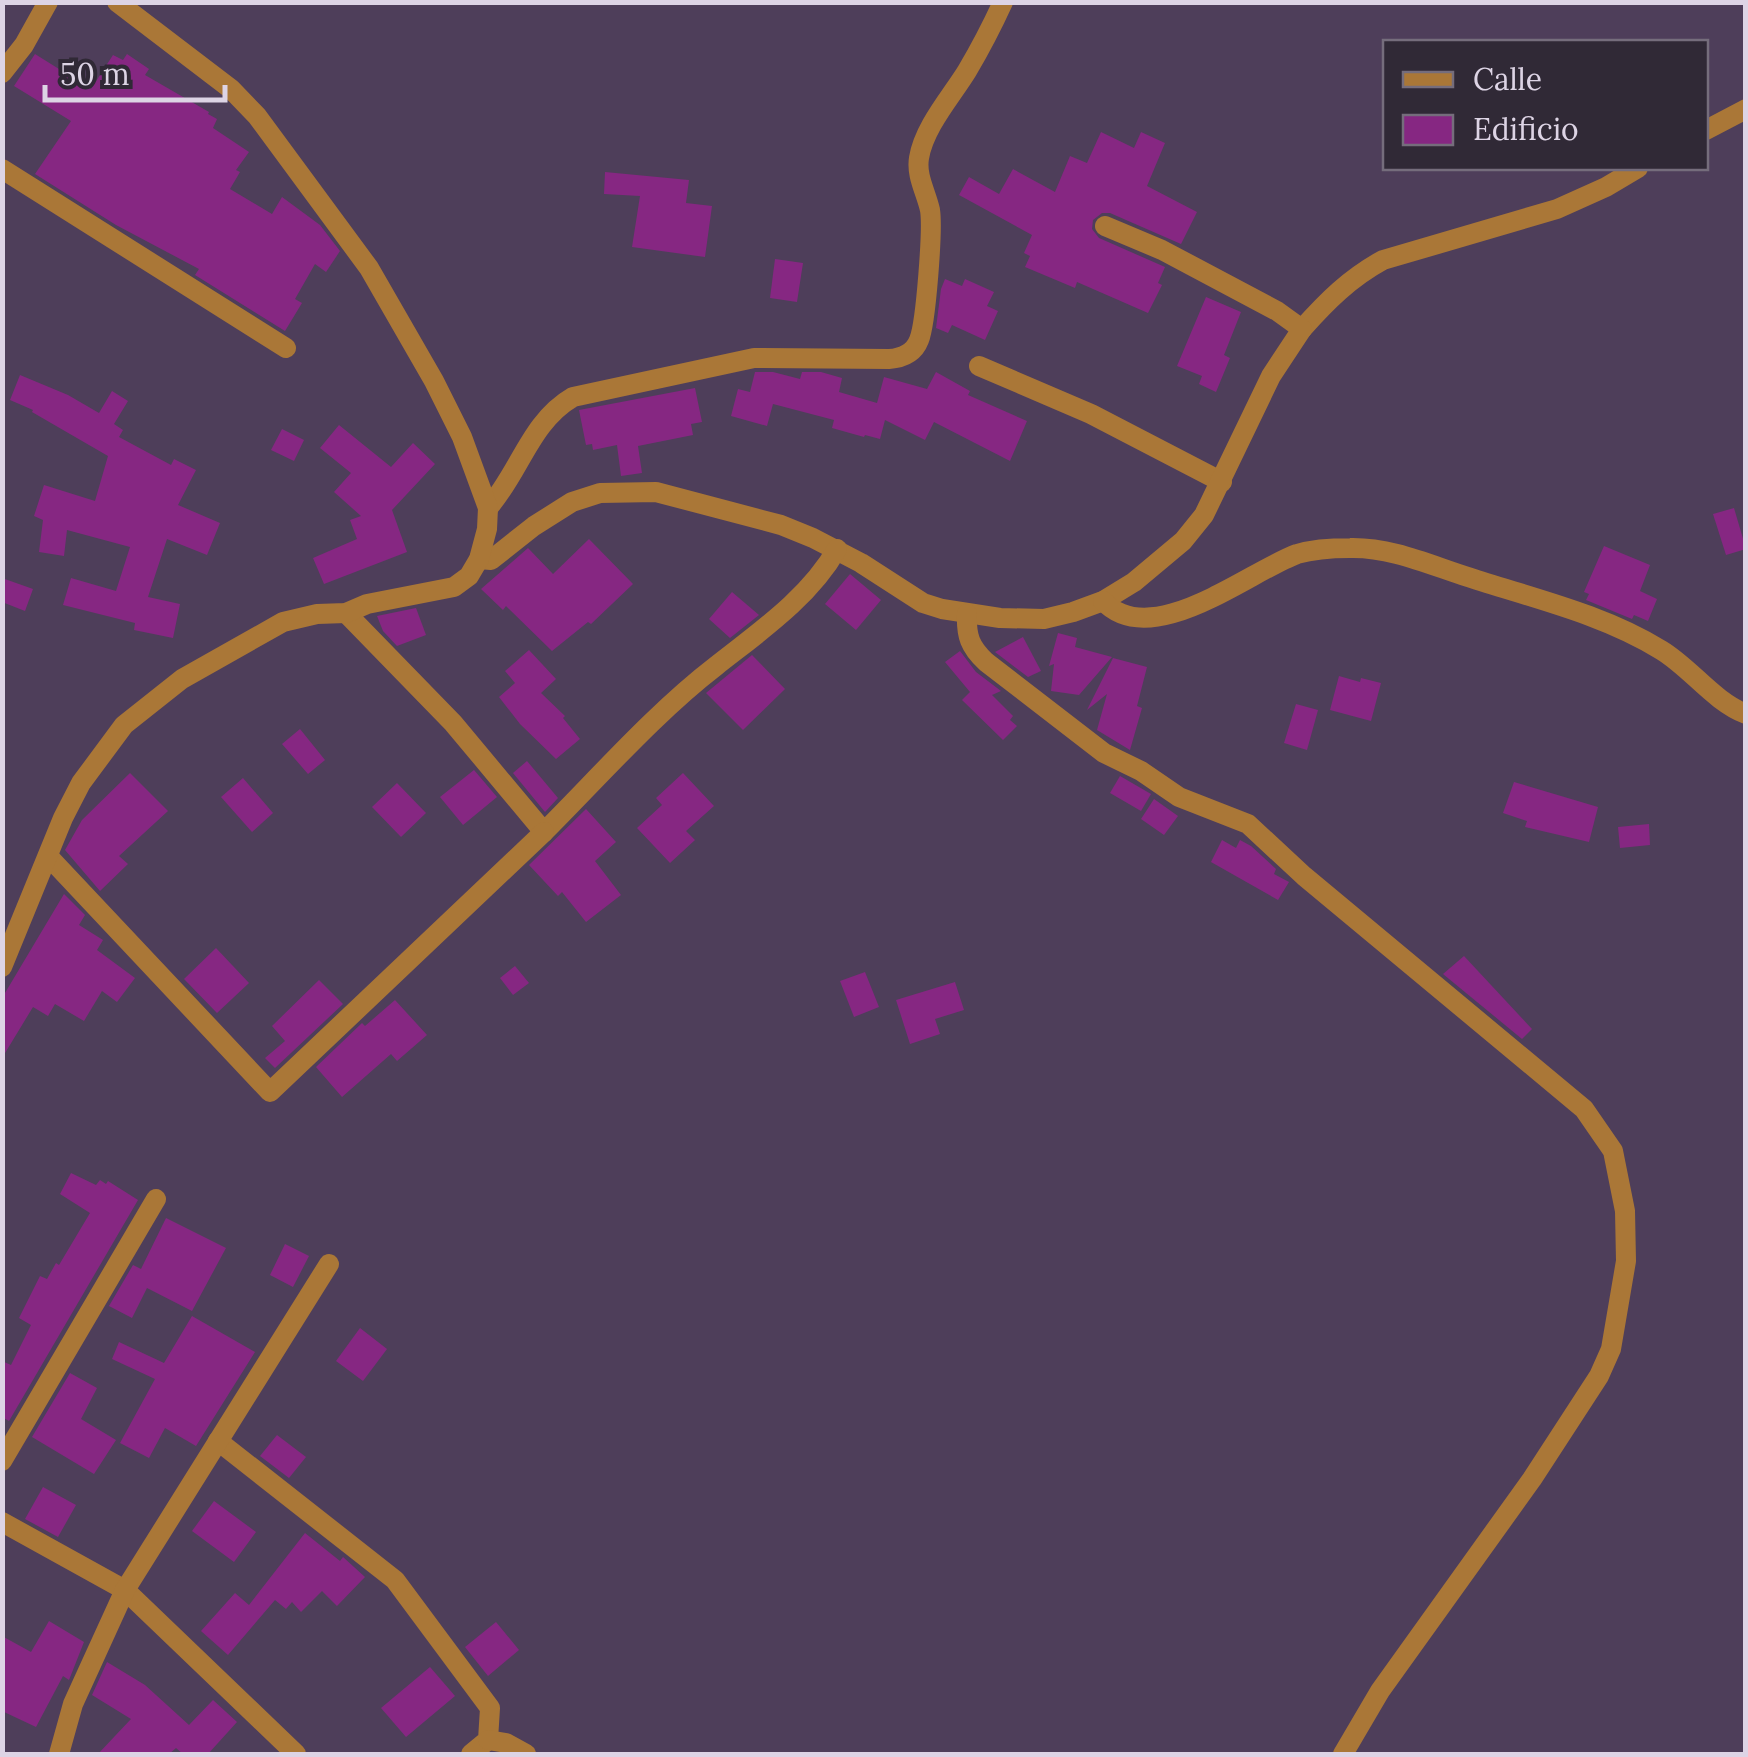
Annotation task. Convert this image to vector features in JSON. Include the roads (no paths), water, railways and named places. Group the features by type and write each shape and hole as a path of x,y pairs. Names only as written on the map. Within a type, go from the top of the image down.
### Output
{"street":[{"path":"2,73 24,45 48,2"},
{"path":"2,966 81,784 124,725 182,680 283,622 454,587 469,576 480,560 488,508 462,438 434,381 369,268 257,116 231,89 117,2"},
{"path":"488,508 500,495 543,420 574,397 754,358 890,360 912,351 920,338 924,317 931,240 930,210 919,159 934,123 970,67 1003,2"},
{"path":"1708,129 1746,109"},
{"path":"2,169 286,348"},
{"path":"480,560 491,560 572,502 626,490 692,500 781,525 837,549 923,603 967,614 1044,619 1103,601 1134,582 1183,541 1204,515 1271,376 1302,329 1330,297 1359,273 1383,260 1558,209 1634,170"},
{"path":"1105,226 1162,250 1278,311 1302,329"},
{"path":"979,366 1092,414 1222,482"},
{"path":"1103,601 1112,611 1147,618 1222,595 1300,554 1356,548 1388,552 1568,609 1624,631 1659,648 1746,714"},
{"path":"48,856 270,1092 676,702 715,666 752,641 816,581 837,549"},
{"path":"346,612 465,737 544,832"},
{"path":"967,614 966,634 972,649 986,662 1104,754 1141,771 1180,796 1248,824 1304,876 1584,1109 1613,1152 1626,1211 1626,1261 1620,1308 1605,1362 1532,1479 1380,1691 1343,1754"},
{"path":"2,1460 156,1199"},
{"path":"59,1754 72,1704 124,1590 329,1264"},
{"path":"218,1441 395,1580 490,1708 488,1740 471,1754"},
{"path":"2,1522 124,1590 296,1754"},
{"path":"488,1740 506,1743 526,1754"}]}
